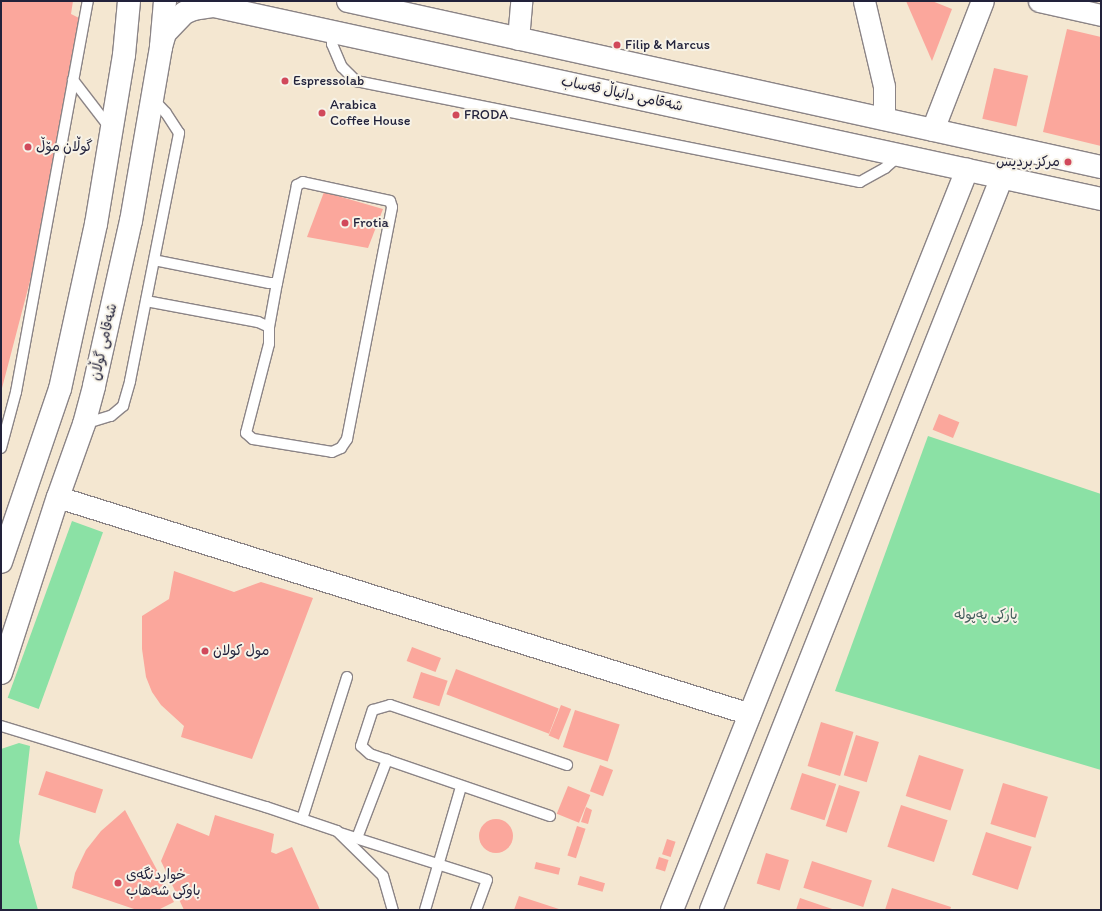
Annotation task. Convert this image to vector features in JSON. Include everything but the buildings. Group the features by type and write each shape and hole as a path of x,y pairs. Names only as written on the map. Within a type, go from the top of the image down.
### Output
{"street":[{"path":"1,562 60,389 96,224 124,55 129,1"},
{"name":"شەقامی گوڵان","path":"1,673 58,497 84,424 131,221 161,47 165,1"},
{"path":"348,1 1101,167"},
{"path":"518,39 521,1"},
{"path":"864,1 884,86 884,119"},
{"path":"933,130 983,1"},
{"path":"1039,1 1101,15"},
{"name":"شەقامی دانیاڵ قەساب","path":"161,47 165,33 184,13 204,6 217,4 332,32 1101,199"},
{"path":"672,910 967,170"},
{"path":"711,910 1002,177"},
{"path":"58,497 750,714"}],"lane":[{"path":"1,448 16,392 88,1"},
{"path":"332,32 332,44 342,67 356,81 860,182 885,168 900,155"},
{"path":"73,80 112,130"},
{"path":"84,424 112,416 123,406 146,301 179,133 166,113 152,98"},
{"path":"303,182 390,201 392,206 347,439 341,448 332,452 253,439 246,433 269,344 269,327 277,283 297,185 303,182"},
{"path":"154,260 269,283 277,283"},
{"path":"146,301 258,322 269,327"},
{"path":"302,820 347,677"},
{"path":"550,816 461,787 370,754 361,746 373,710 390,705 567,765"},
{"path":"1,726 302,820 487,880 476,910"},
{"path":"357,838 387,760"},
{"path":"425,910 461,787"},
{"path":"336,831 383,876 393,910"}],"green space":[{"name":"پارکی پەپولە","path":"928,436 1101,494 1101,770 835,691"},
{"path":"72,521 103,532 39,709 8,698"},
{"path":"19,743 30,746 19,842 38,910 1,910 1,749"}],"place":[{"name":"Filip & Marcus","path":"617,45"},
{"name":"Espressolab","path":"285,81"},
{"name":"Arabica Coffee House","path":"322,113"},
{"name":"FRODA","path":"456,115"},
{"name":"گوڵان مۆڵ","path":"28,147"},
{"name":"مرکز بردیس","path":"1068,162"},
{"name":"Frotia","path":"345,223"},
{"name":"مول كولان","path":"205,651"},
{"name":"خواردنگەی باوکی شەھاب","path":"118,883"}]}
